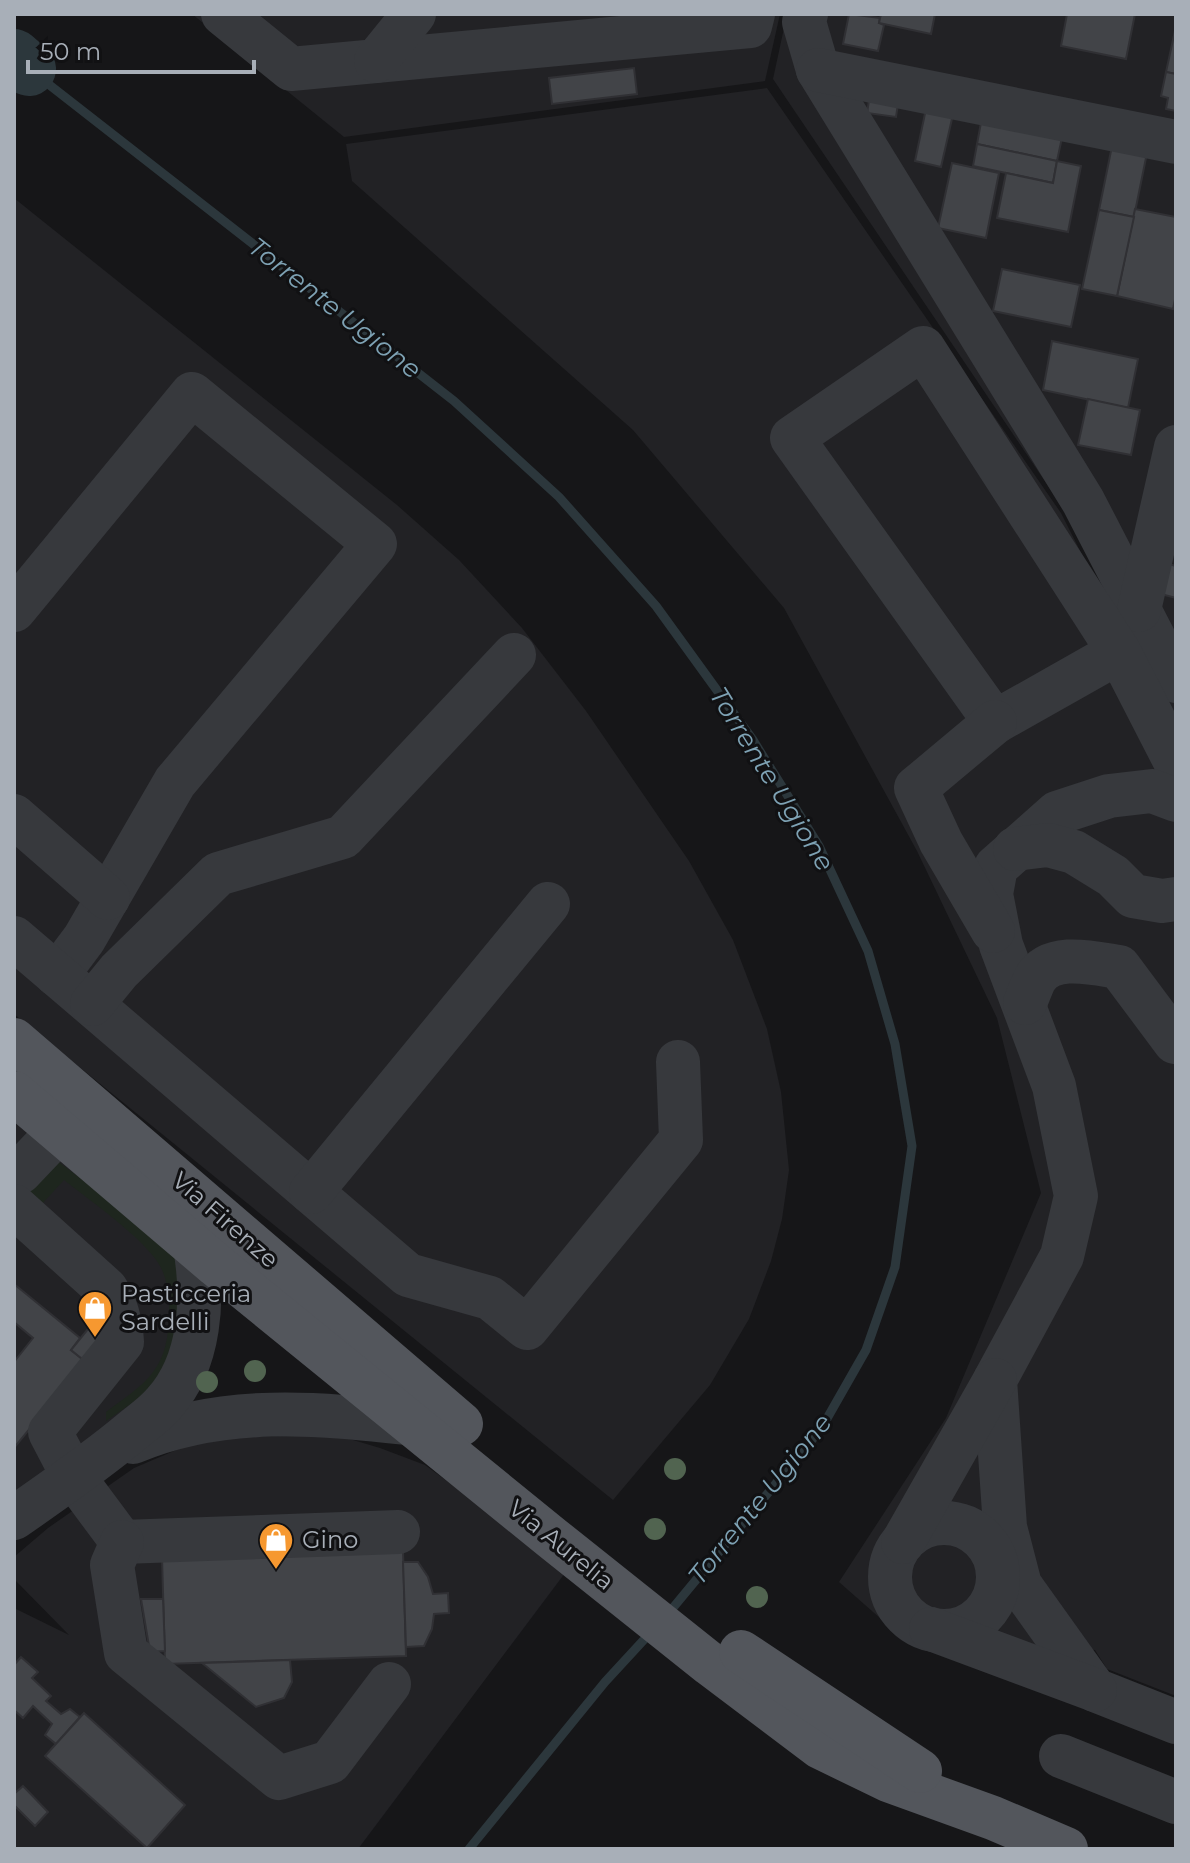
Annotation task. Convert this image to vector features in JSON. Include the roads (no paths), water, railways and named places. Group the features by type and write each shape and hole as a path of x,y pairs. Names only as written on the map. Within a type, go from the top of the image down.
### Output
{"main road":[{"name":"Via Firenze","path":"14,1040 424,1413"},
{"name":"Via Firenze","path":"14,1093 195,1247 424,1413"},
{"name":"Via Aurelia","path":"424,1413 589,1568 718,1653"},
{"name":"Via Aurelia","path":"424,1413 718,1653"},
{"path":"718,1653 802,1695 993,1818 1066,1849"}],"street":[{"path":"376,61 414,14"},
{"path":"240,19 291,69 376,61 563,29 750,26 753,14"},
{"path":"806,14 804,22 818,70 1083,501 1176,681"},
{"path":"818,70 1176,142"},
{"path":"995,722 792,438 923,348 1119,652 1176,763"},
{"path":"14,610 192,394 375,544 175,782 84,939 57,975"},
{"path":"1139,610 1176,447"},
{"path":"1119,652 995,722 916,788 941,842 1001,945 1025,1003 1054,1086 1076,1196 1062,1256 895,1555 891,1586 896,1601 917,1624 1176,1722"},
{"path":"92,1004 119,971 218,874 343,837 514,655"},
{"path":"1001,945 991,894 996,867 1057,813 1109,796 1152,791 1176,800"},
{"path":"14,816 108,898"},
{"path":"1015,849 1048,845 1074,852 1113,876 1133,896 1162,901 1176,899"},
{"path":"311,1192 548,904"},
{"path":"14,938 408,1275 490,1298 527,1328 681,1140 678,1062"},
{"path":"1025,1003 1036,977 1055,963 1087,962 1119,967 1175,1042"},
{"path":"58,1132 17,1189 106,1289 115,1303 121,1323 122,1342 50,1432 89,1465 122,1542 112,1565 126,1653 279,1778 330,1762 389,1684"},
{"path":"14,1518 89,1465 166,1402 180,1381 195,1338 201,1277 195,1247"},
{"path":"995,1380 1005,1527 1020,1585 1095,1690"},
{"path":"89,1465 166,1428 208,1419 256,1413 424,1413"},
{"path":"903,1542 929,1525 959,1525 985,1541 997,1568 998,1583 994,1598 975,1621 947,1631 931,1629"},
{"path":"122,1542 398,1532"},
{"path":"1061,1756 1176,1802"}],"waterway":[{"name":"Torrente Ugione","path":"14,56 29,69"},
{"name":"Torrente Ugione","path":"29,69 454,401 559,497 656,606 753,740 819,846 868,951 895,1044 912,1146 895,1267 866,1350 821,1429 667,1615"},
{"name":"Torrente Ugione","path":"469,1849 605,1682 652,1631"}],"place":[{"name":"Pasticceria Sardelli","path":"95,1339"},
{"name":"Gino","path":"276,1571"}]}
